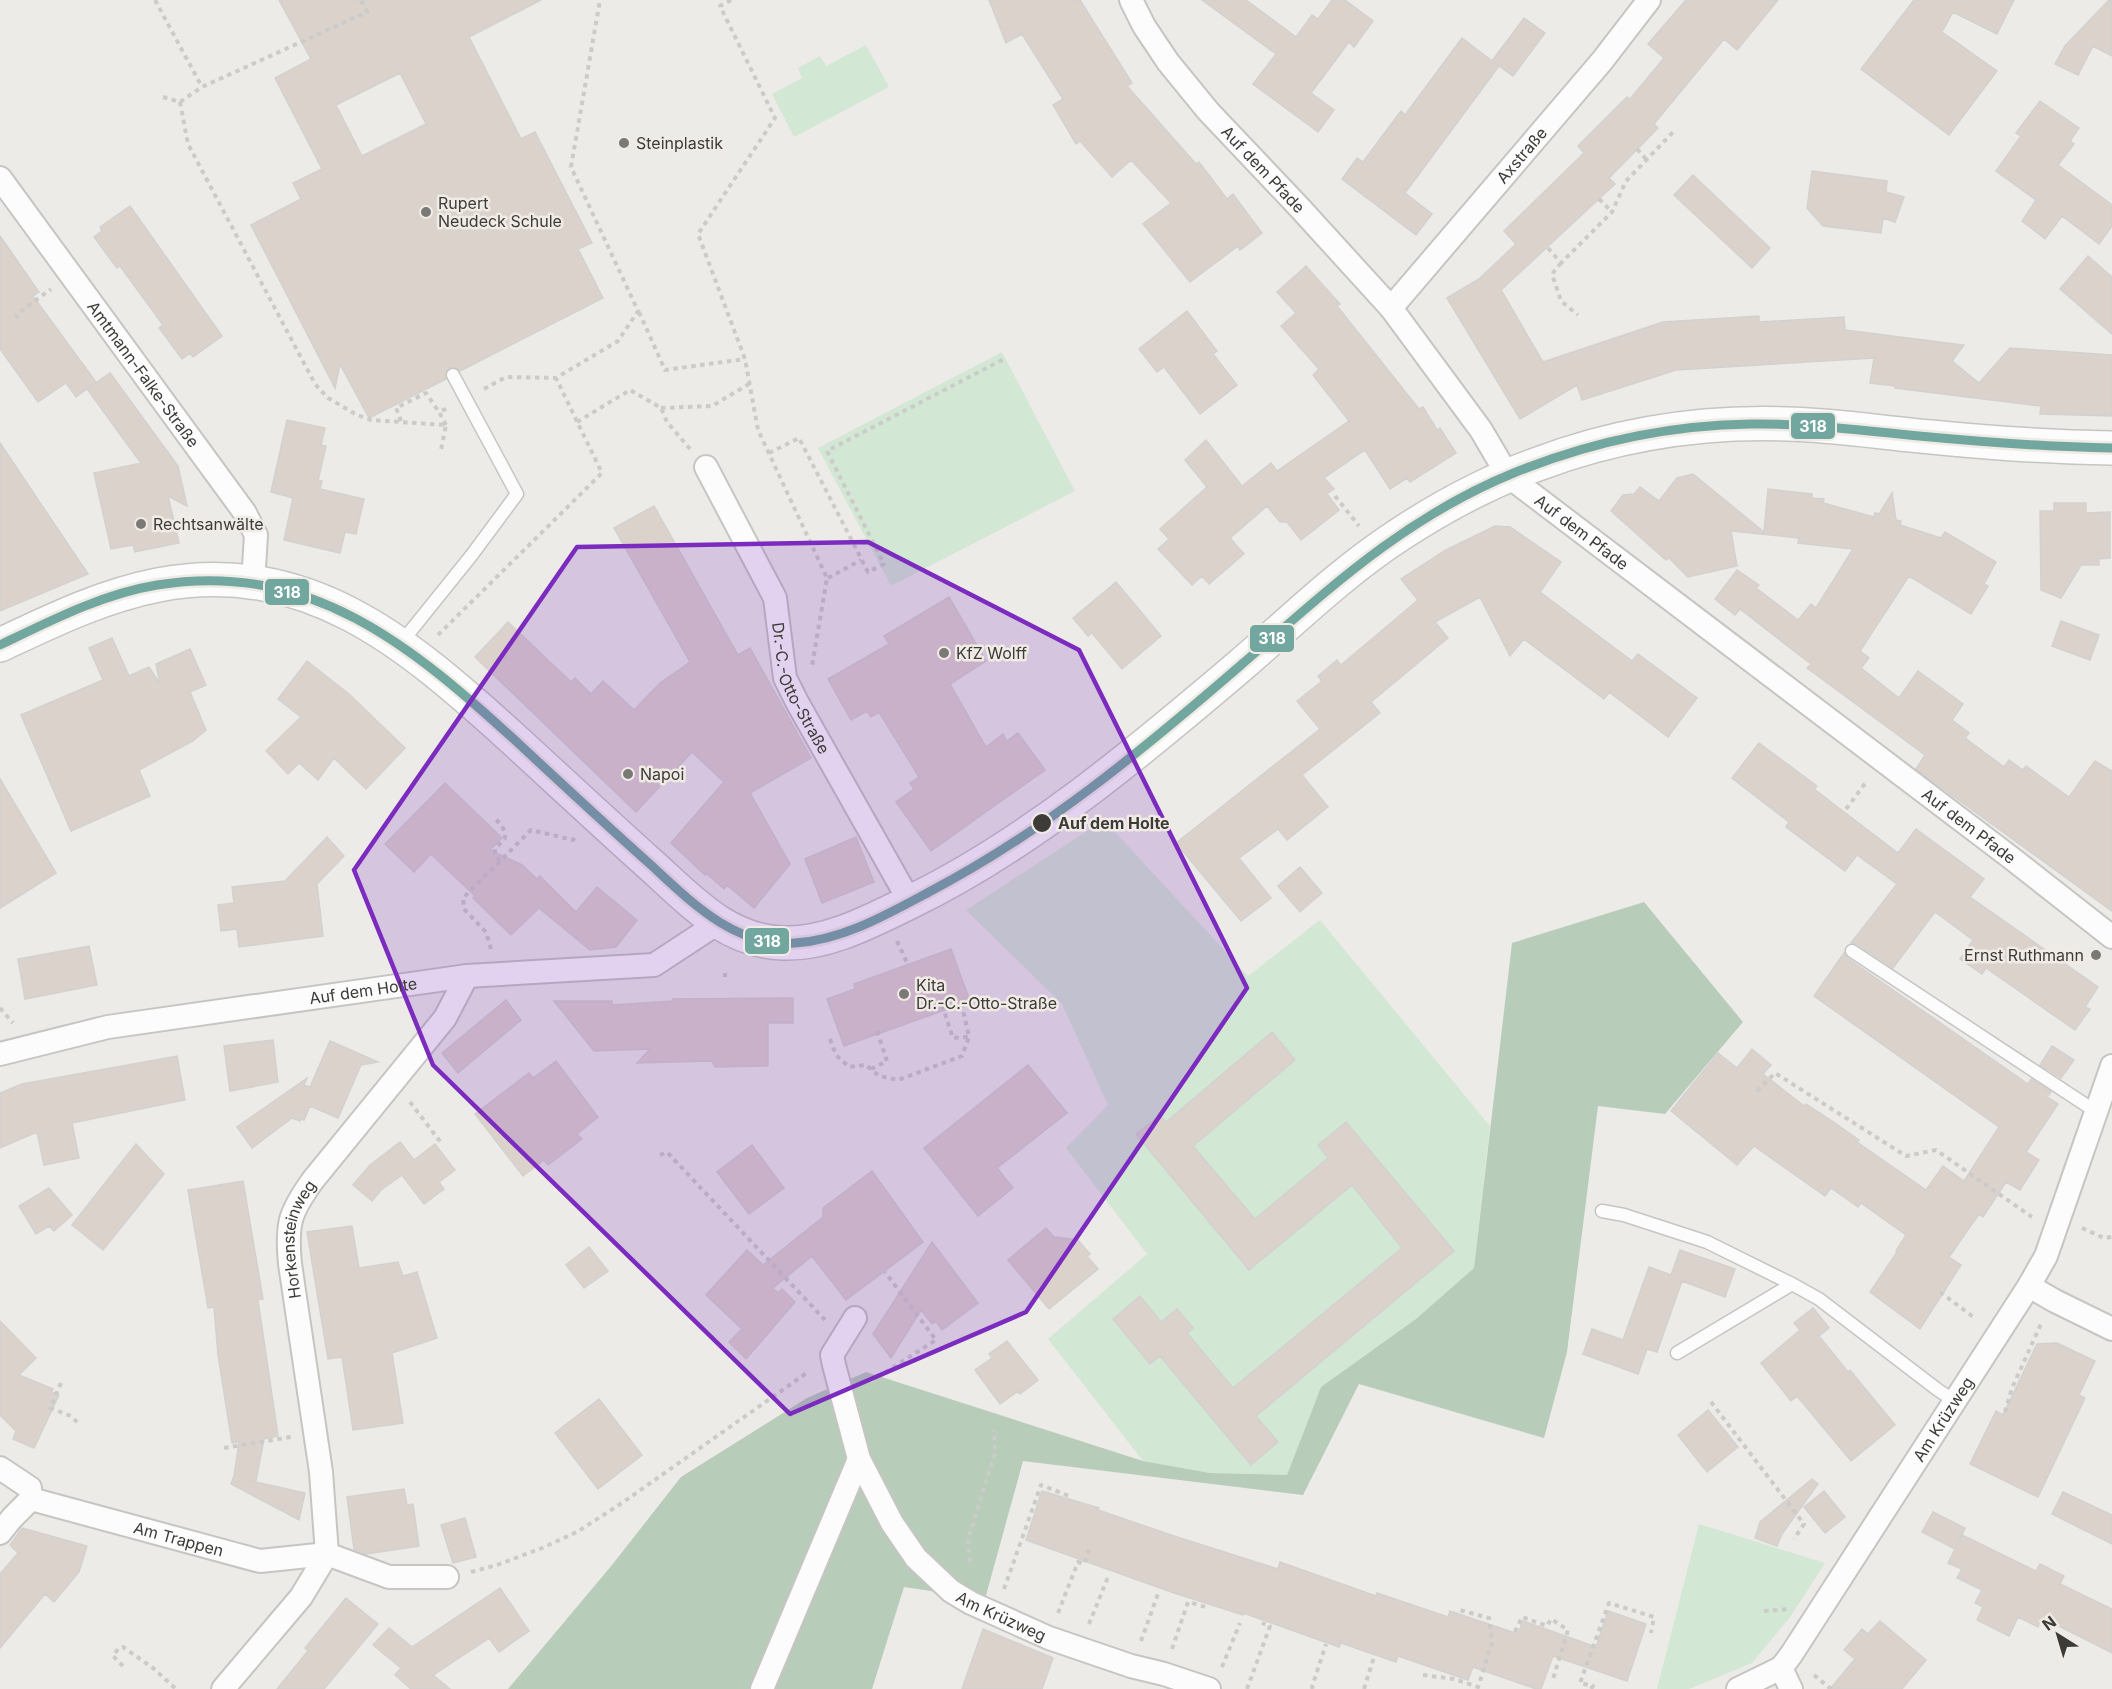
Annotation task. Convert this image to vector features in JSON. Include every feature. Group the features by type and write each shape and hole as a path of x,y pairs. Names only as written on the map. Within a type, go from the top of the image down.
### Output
{"street":[{"name":"Auf dem Pfade","path":"1131,0 1161,53 1208,111 1305,213 1391,309 1480,430 1508,476 2112,937"},
{"name":"Axstraße","path":"1391,309 1602,61 1649,0"},
{"name":"Amtmann-Falke-Straße","path":"0,178 245,513 256,535 253,583"},
{"path":"0,645 62,615 124,593 159,585 202,580 253,583 289,590 334,606 401,644 461,691 641,857 718,923 748,938 782,943 798,942 823,938 865,924 960,876 1089,789 1173,723 1335,585 1399,535 1471,493 1541,462 1601,443 1658,431 1741,424 1826,426 2018,444 2112,448"},
{"name":"Dr.-C.-Otto-Straße","path":"706,467 775,598 785,678 910,902"},
{"name":"Auf dem Holte","path":"0,1054 108,1027 467,976 654,965 718,923"},
{"name":"Horkensteinweg","path":"327,1554 321,1472 290,1263 288,1240 290,1222 296,1204 313,1180 445,1018 467,976"},
{"name":"Am Krüzweg","path":"1753,1686 1781,1668 1817,1616 2029,1286 2046,1256 2055,1233 2112,1066"},
{"path":"2029,1286 2112,1329"},
{"name":"Am Krüzweg","path":"855,1318 832,1355 859,1459 892,1523 916,1558 951,1591 971,1603 1049,1638 1131,1666 1213,1683"},
{"path":"762,1689 859,1459"},
{"path":"0,1468 30,1488 32,1499 0,1533"},
{"name":"Am Trappen","path":"32,1499 260,1561 327,1554"},
{"path":"223,1689 301,1597 327,1554 389,1577 447,1577"},
{"path":"1781,1668 1791,1689"}],"lane":[{"path":"401,644 517,494 453,375"},
{"path":"1852,951 2096,1111"},
{"path":"1602,1210 1707,1242 1792,1284 1819,1299 1955,1401"},
{"path":"1677,1353 1792,1284"}],"path":[{"path":"155,0 201,87"},
{"path":"180,102 201,87 367,12 362,0"},
{"path":"600,0 571,167 665,370 745,359"},
{"path":"731,0 720,6 775,118 698,234 745,359 758,430 827,578 811,671 797,702"},
{"path":"163,97 180,102"},
{"path":"180,102 188,144 315,384 328,398 370,420 446,425 441,450"},
{"path":"1578,315 1562,301 1552,274 1612,212 1626,181 1676,130"},
{"path":"1637,149 1647,160"},
{"path":"1599,200 1612,212"},
{"path":"1548,248 1561,263"},
{"path":"18,318 16,315 21,307 47,292"},
{"path":"506,377 556,378 618,341 638,311"},
{"path":"769,453 799,438 868,572 884,564 827,451 1004,359"},
{"path":"434,639 602,473 556,378"},
{"path":"577,422 630,390 661,408 712,406 749,384"},
{"path":"402,421 396,408 426,393 439,412"},
{"path":"661,408 667,422 706,467"},
{"path":"827,578 861,560"},
{"path":"1846,809 1883,761"},
{"path":"496,820 500,822 505,834 505,838 495,849 495,855 500,861"},
{"path":"502,974 487,940 486,932 464,909 463,898 531,830 573,840"},
{"path":"894,933 908,965"},
{"path":"942,1005 953,1038 969,1037"},
{"path":"830,1039 836,1055 849,1067 866,1065 879,1076 898,1080 962,1056 969,1037 962,1006"},
{"path":"871,1070 887,1061 876,1028"},
{"path":"1758,1090 1775,1073 1906,1156 1936,1150 2055,1233"},
{"path":"393,1081 442,1144"},
{"path":"660,1155 668,1152 821,1315"},
{"path":"870,1382 936,1340 885,1272"},
{"path":"1940,1292 1999,1336"},
{"path":"2005,1412 2012,1388 2038,1329 2055,1301"},
{"path":"447,1577 497,1565 577,1532 622,1503 813,1368"},
{"path":"61,1383 50,1408 71,1416 80,1425"},
{"path":"1712,1402 1804,1524 1794,1539"},
{"path":"970,1562 968,1539 995,1453 994,1430"},
{"path":"224,1448 315,1433"},
{"path":"994,1614 1041,1485 1069,1496"},
{"path":"1049,1638 1078,1562 1084,1564 1090,1546"},
{"path":"1079,1649 1108,1577"},
{"path":"1131,1666 1159,1591"},
{"path":"1164,1674 1188,1602 1209,1608"},
{"path":"1592,1689 1593,1686 1580,1683 1609,1604 1654,1617 1651,1633"},
{"path":"1423,1675 1454,1679 1478,1687 1492,1643 1489,1618 1456,1609"},
{"path":"1515,1632 1522,1617 1547,1626 1551,1619 1568,1630 1553,1678"},
{"path":"1213,1683 1239,1623"},
{"path":"1247,1689 1269,1626 1262,1623"},
{"path":"1313,1689 1326,1644"},
{"path":"123,1666 113,1656 118,1649 123,1647 153,1668 176,1689"},
{"path":"1364,1689 1374,1657"}],"highlighted area":[{"path":"868,542 1079,650 1247,988 1026,1312 790,1414 433,1065 354,870 577,547"}],"green space":[{"path":"866,45 889,87 794,137 772,94 802,78 798,68 820,56 826,66"},
{"path":"1002,352 1075,491 891,586 818,448"},
{"path":"1104,820 1248,976 1320,920 1490,1126 1474,1268 1416,1319 1321,1387 1287,1475 1210,1473 1143,1461 1048,1339 1147,1254 1066,1148 1108,1105 1062,1004 966,910"},
{"path":"1644,902 1743,1022 1665,1114 1598,1106 1567,1352 1544,1438 1359,1384 1303,1495 1023,1461 985,1599 904,1587 872,1689 508,1689 612,1565 681,1477 807,1398 866,1372 1143,1461 1210,1473 1287,1475 1321,1387 1416,1319 1474,1268 1512,943"},
{"path":"1699,1524 1825,1563 1791,1616 1752,1663 1689,1689 1657,1689"}],"building":[{"name":"Rupert Neudeck Schule","path":"279,0 541,0 469,37 521,139 535,132 592,243 578,249 603,298 460,371 457,368 450,368 446,371 446,379 369,418 340,364 335,388 251,225 301,199 293,183 322,169 275,78 311,59","holes":["400,73 426,124 362,156 336,105"]},
{"path":"989,0 1080,0 1132,83 1127,86 1196,164 1199,162 1227,199 1233,194 1262,233 1240,250 1238,246 1190,282 1143,224 1171,203 1131,160 1112,177 1080,141 1076,144 1053,105 1063,99 1022,34 1006,43"},
{"path":"1202,0 1246,0 1296,37 1312,15 1318,19 1332,0 1345,0 1373,21 1354,47 1349,42 1311,93 1334,110 1318,132 1253,84 1276,54"},
{"path":"1686,0 1778,0 1737,50 1724,39 1654,124 1658,128 1609,178 1615,184 1501,290 1543,362 1663,322 1759,316 1759,322 1844,317 1845,330 1964,345 1952,361 1979,383 2010,348 2112,355 2112,416 2040,414 2041,406 1870,383 1874,358 1676,370 1582,400 1577,385 1520,419 1447,298 1479,279 1516,244 1504,231 1584,153 1578,146 1627,97 1630,99 1664,58 1648,44"},
{"path":"1914,0 2014,0 1997,34 1953,12 1942,32 1997,71 1949,135 1861,69"},
{"path":"2109,0 2112,0 2112,56 2093,46 2078,75 2055,64 2065,46"},
{"path":"1524,18 1545,33 1513,76 1499,66 1405,193 1432,214 1416,235 1342,179 1357,158 1363,162 1401,111 1405,115 1462,38 1492,61"},
{"path":"2040,101 2079,128 2070,141 2074,144 2058,165 2112,205 2112,226 2099,244 2062,216 2045,239 2022,221 2036,200 1996,171 2021,136 2016,133"},
{"path":"1812,171 1887,181 1886,192 1904,197 1895,222 1883,218 1881,233 1823,226 1807,208"},
{"path":"1693,175 1770,248 1752,268 1674,195"},
{"path":"130,206 222,336 193,357 190,353 182,359 159,328 163,325 120,266 117,268 94,237 102,231 100,227"},
{"path":"0,236 39,292 33,296 96,382 76,397 66,383 38,402 0,349"},
{"path":"2088,256 2112,277 2112,334 2060,289"},
{"path":"1306,266 1340,304 1337,306 1419,409 1423,407 1437,430 1440,428 1456,453 1410,482 1407,478 1390,489 1365,450 1324,478 1334,489 1327,494 1339,510 1301,540 1287,522 1280,522 1267,506 1230,538 1244,554 1209,584 1202,576 1192,585 1158,549 1169,539 1160,529 1207,487 1185,460 1206,440 1242,486 1271,463 1277,471 1349,421 1313,375 1319,369 1281,326 1296,313 1277,292"},
{"path":"1187,311 1217,351 1213,354 1237,385 1200,414 1164,367 1157,372 1139,349"},
{"path":"110,373 178,466 187,506 168,496 179,543 135,552 133,545 111,549 94,473 141,463 87,389"},
{"path":"287,420 325,428 321,445 326,446 318,481 322,481 320,489 364,499 356,534 345,532 340,553 284,540 293,498 271,492"},
{"path":"0,443 88,574 0,611"},
{"path":"1693,474 1764,532 1768,489 1812,494 1812,498 1824,499 1823,503 1874,517 1875,513 1879,514 1892,493 1896,520 1901,521 1900,525 1941,538 1945,532 1996,562 1984,584 1988,586 1971,614 1909,576 1860,651 1869,658 1861,668 1899,698 1918,671 1963,704 1952,720 1969,733 1965,738 2004,767 2009,760 2023,770 2026,766 2069,797 2095,761 2112,771 2112,911 1916,769 1925,755 1807,668 1811,664 1740,609 1735,615 1715,599 1737,570 1759,585 1756,588 1798,620 1811,604 1816,608 1853,549 1798,543 1799,538 1731,531 1737,566 1688,577 1669,558 1666,560 1611,511 1623,495 1634,494 1640,487 1659,501 1677,478"},
{"path":"2054,503 2086,503 2086,513 2110,512 2110,558 2099,559 2099,565 2081,565 2061,598 2041,590 2040,511 2054,511"},
{"path":"654,506 738,655 750,648 811,758 750,793 790,864 754,908 727,885 724,889 707,874 705,875 671,843 724,782 692,752 636,812 475,657 508,622 571,682 575,678 591,694 603,681 634,710 660,683 690,662 614,528"},
{"path":"1495,526 1510,527 1561,562 1540,592 1632,661 1638,654 1697,698 1668,737 1609,692 1604,699 1524,639 1510,656 1480,597 1435,622 1448,638 1371,702 1380,713 1302,775 1328,807 1287,840 1278,829 1239,858 1271,898 1241,921 1176,843 1320,729 1297,701 1322,681 1318,676 1337,660 1341,665 1418,600 1401,579 1446,550"},
{"path":"1116,582 1161,636 1122,669 1092,633 1088,636 1073,618"},
{"path":"949,597 986,661 950,684 986,747 1003,734 1007,741 1018,733 1045,770 931,851 896,802 914,789 910,783 919,777 879,712 871,717 867,711 851,720 828,679 889,644 884,636"},
{"path":"2061,621 2099,635 2090,660 2052,646"},
{"path":"112,638 129,676 149,667 160,684 156,664 190,649 206,685 190,692 206,730 193,741 139,770 150,796 71,831 21,715 103,680 89,648"},
{"path":"307,661 349,694 405,748 366,789 334,758 318,780 299,763 288,774 266,751 301,717 278,699"},
{"path":"1759,743 1817,786 1814,789 1898,853 1916,829 1984,879 1970,897 2098,987 2085,1007 2090,1009 2075,1030 1986,968 1982,974 1960,959 1973,940 1935,912 1893,968 1857,944 1851,943 1897,884 1857,855 1845,871 1786,827 1789,822 1732,778"},
{"path":"0,779 56,873 0,908"},
{"path":"445,783 502,838 490,850 522,865 537,879 540,876 576,912 597,887 637,920 616,947 590,950 539,908 511,935 431,854 414,872 385,844"},
{"path":"327,837 344,856 317,884 323,936 239,947 237,929 221,931 218,905 234,903 232,887 285,881"},
{"path":"856,837 874,882 822,903 805,859"},
{"path":"1300,867 1322,893 1300,912 1278,886"},
{"path":"89,946 97,985 25,999 18,959"},
{"name":"Kita Dr.-C.-Otto-Straße","path":"951,949 970,1001 844,1046 827,999 855,989 854,984"},
{"path":"1844,953 1847,958 2028,1084 2031,1079 2051,1092 2047,1097 2058,1104 2026,1152 2039,1160 2020,1190 2006,1182 1983,1217 1979,1214 1949,1257 1961,1265 1920,1329 1870,1292 1906,1235 1861,1203 1858,1207 1831,1188 1825,1196 1754,1146 1737,1165 1671,1111 1718,1053 1737,1068 1752,1049 1771,1065 1763,1074 1804,1106 1806,1104 1835,1123 1859,1140 1857,1142 1926,1190 1943,1166 1964,1181 1999,1127 1814,996"},
{"path":"793,998 793,1023 768,1023 768,1066 715,1067 712,1061 637,1063 650,1049 594,1051 554,1001 612,1001 612,1005 674,1001 673,999"},
{"path":"506,1000 521,1020 458,1073 442,1053"},
{"path":"1272,1032 1295,1060 1193,1146 1255,1219 1328,1158 1318,1145 1346,1122 1454,1251 1256,1416 1278,1442 1251,1465 1160,1356 1150,1364 1113,1319 1140,1296 1161,1322 1177,1309 1193,1328 1187,1333 1233,1388 1402,1248 1352,1185 1249,1270 1136,1134 1160,1115 1166,1122"},
{"path":"273,1040 278,1082 230,1091 224,1046"},
{"path":"330,1041 378,1062 361,1065 338,1118 310,1106 304,1120 292,1118 252,1148 237,1127 307,1078 304,1085 310,1087"},
{"path":"2052,1046 2074,1060 2061,1078 2040,1065"},
{"path":"177,1056 185,1100 72,1123 79,1158 44,1165 37,1132 0,1148 0,1093 22,1084"},
{"path":"556,1061 598,1117 577,1134 582,1139 548,1165 544,1160 523,1176 475,1114 529,1073 533,1078"},
{"path":"1028,1065 1067,1113 997,1168 1013,1188 978,1216 924,1148"},
{"path":"400,1142 414,1160 435,1144 455,1170 439,1182 444,1189 424,1204 402,1175 381,1190 372,1201 353,1185 370,1165"},
{"path":"136,1144 164,1174 103,1250 72,1225"},
{"path":"752,1145 784,1188 749,1214 717,1172"},
{"path":"872,1171 923,1242 846,1300 812,1256 773,1288 778,1293 782,1289 795,1302 746,1359 729,1342 742,1329 706,1295 747,1250 763,1265 823,1217 823,1208"},
{"path":"243,1181 263,1299 258,1300 278,1436 264,1439 256,1481 247,1480 305,1493 299,1520 231,1484 239,1442 232,1443 218,1355 214,1307 208,1308 188,1190"},
{"path":"49,1188 72,1215 54,1231 49,1226 36,1234 19,1206"},
{"path":"352,1226 359,1268 398,1262 403,1276 417,1272 437,1338 392,1353 403,1423 353,1430 342,1357 328,1359 307,1232"},
{"path":"1046,1228 1054,1237 1078,1240 1090,1254 1087,1256 1098,1269 1049,1309 1008,1260"},
{"path":"932,1242 978,1303 942,1330 936,1321 932,1324 921,1310 891,1358 873,1334"},
{"path":"589,1247 608,1271 584,1288 566,1265"},
{"path":"1680,1250 1735,1269 1725,1297 1682,1281 1657,1352 1647,1349 1638,1374 1583,1354 1592,1329 1623,1340 1649,1267 1671,1275"},
{"path":"1813,1308 1829,1328 1819,1336 1895,1425 1851,1461 1797,1396 1791,1401 1761,1363 1800,1330 1794,1323"},
{"path":"0,1321 36,1358 19,1375 53,1389 52,1392 59,1395 34,1448 13,1439 16,1431 0,1415"},
{"path":"1007,1341 1038,1380 1020,1394 1018,1391 1000,1404 975,1370 992,1358 989,1354"},
{"path":"2057,1343 2095,1361 2079,1395 2085,1398 2038,1497 1970,1464 1996,1411 2003,1415 2037,1344"},
{"path":"599,1399 642,1455 598,1489 555,1433"},
{"path":"1708,1410 1738,1447 1707,1472 1678,1435"},
{"path":"1812,1479 1818,1484 1782,1534 1777,1546 1755,1538 1760,1522"},
{"path":"404,1489 407,1505 413,1504 419,1546 366,1554 354,1549 347,1497"},
{"path":"1042,1491 1278,1569 1280,1562 1376,1596 1377,1593 1448,1617 1450,1611 1518,1634 1523,1621 1596,1647 1608,1611 1646,1624 1627,1681 1553,1656 1541,1689 1473,1667 1468,1680 1398,1656 1396,1662 1341,1643 1339,1647 1243,1613 1243,1615 1174,1593 1026,1540"},
{"path":"1824,1491 1845,1517 1825,1533 1804,1507"},
{"path":"2063,1492 2112,1515 2112,1544 2052,1514"},
{"path":"1933,1512 1965,1528 1955,1549 1922,1532"},
{"path":"465,1518 476,1557 453,1563 441,1525"},
{"path":"22,1528 87,1546 79,1572 54,1602 45,1594 0,1648 0,1574 18,1553 10,1545"},
{"path":"1962,1535 2036,1571 2040,1564 2064,1576 2060,1584 2112,1609 2112,1653 2053,1623 2052,1627 2040,1621 2038,1627 2018,1617 2009,1636 1977,1620 1983,1607 1975,1603 1982,1590 1957,1578 1962,1569 1948,1563"},
{"path":"500,1588 529,1631 499,1652 489,1638 433,1675 450,1689 411,1689 395,1675 401,1668 373,1645 389,1628 412,1647"},
{"path":"346,1598 378,1624 324,1689 277,1689 308,1651 305,1648"},
{"path":"1880,1621 1926,1660 1902,1689 1830,1689 1855,1659 1844,1650 1862,1629 1868,1634"},
{"path":"983,1629 1053,1658 1042,1689 962,1689"}],"transit line":[{"name":"318","path":"0,645 96,602 157,585 212,581 263,586 311,598 355,618 398,644 438,674 518,743 682,894 716,920 753,938 795,943 830,937 865,925 1013,843 1092,788 1130,758 1370,556 1439,510 1476,490 1544,461 1631,437 1691,428 1751,424 1835,428 2064,447 2112,448"}],"place":[{"name":"Steinplastik","path":"624,143"},
{"name":"Rupert Neudeck Schule","path":"426,212"},
{"name":"Rechtsanwälte","path":"141,524"},
{"name":"KfZ Wolff","path":"944,653"},
{"name":"Napoi","path":"628,774"},
{"name":"Auf dem Holte","path":"1042,823"},
{"name":"Ernst Ruthmann","path":"2096,955"},
{"name":"Kita Dr.-C.-Otto-Straße","path":"904,994"}]}
